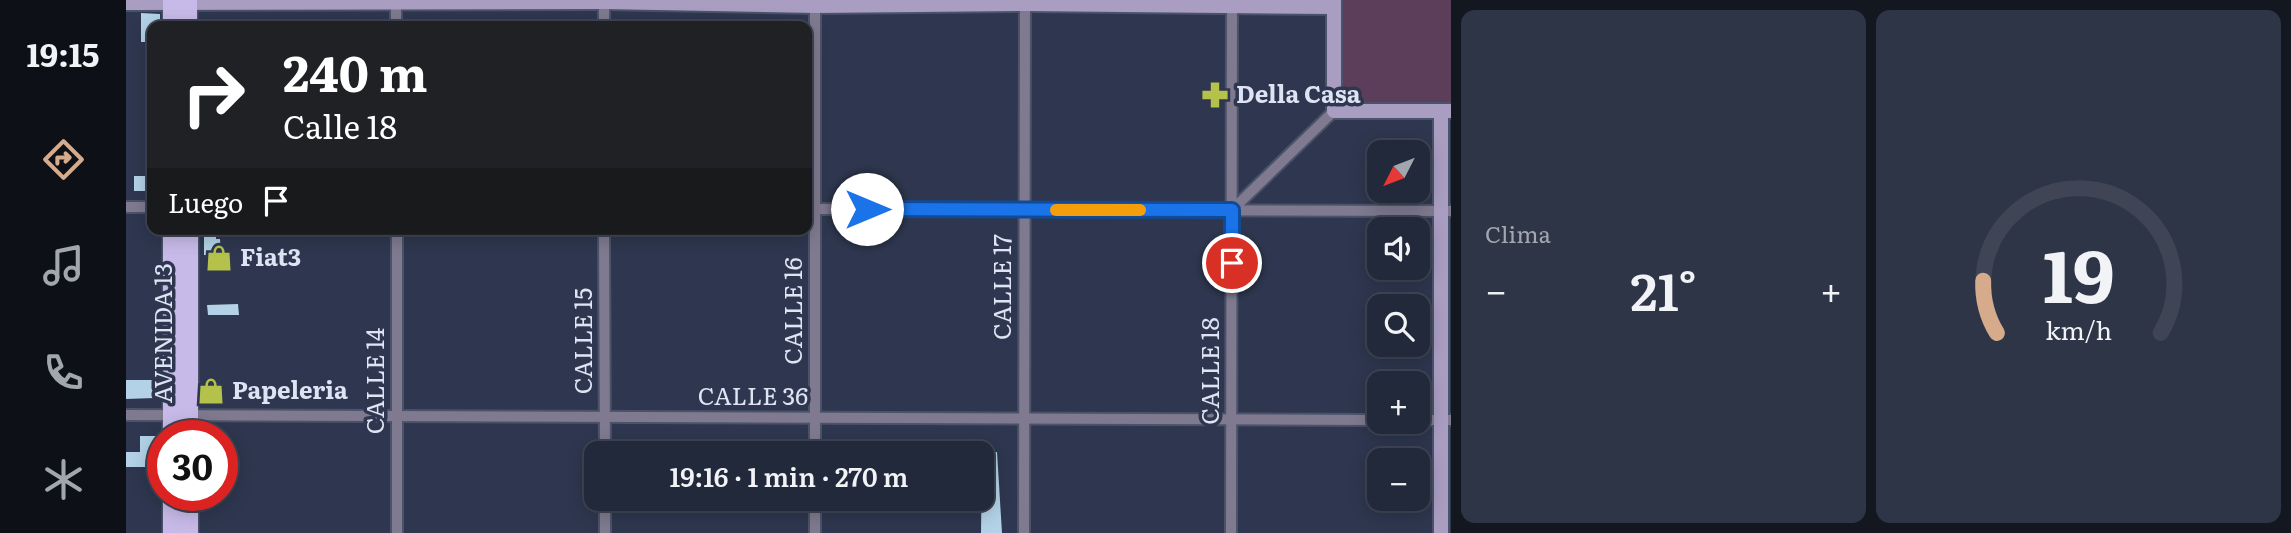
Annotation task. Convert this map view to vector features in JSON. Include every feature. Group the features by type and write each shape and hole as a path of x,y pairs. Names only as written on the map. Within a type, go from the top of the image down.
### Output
{"main road":[{"path":"126,3 604,1 1334,4 1334,111 1446,111 1446,420 1441,533"},
{"path":"174,21 180,2"},
{"path":"180,2 186,21"},
{"name":"AVENIDA 13","path":"172,235 182,420"},
{"name":"AVENIDA 13","path":"178,420 188,235"},
{"path":"172,511 172,533"},
{"path":"189,511 189,533"}],"street":[{"path":"604,1 604,21"},
{"path":"396,2 396,21"},
{"name":"CALLE 17","path":"1024,533 1025,2"},
{"name":"CALLE 16","path":"812,158 815,3"},
{"name":"CALLE 18","path":"1231,533 1232,3"},
{"path":"1232,210 1334,111"},
{"path":"126,207 147,207"},
{"path":"812,209 1446,211"},
{"name":"CALLE 14","path":"397,235 397,533"},
{"name":"CALLE 15","path":"604,235 605,441"},
{"name":"CALLE 16","path":"811,235 815,441"},
{"name":"CALLE 36","path":"126,415 1367,420"},
{"path":"605,511 605,533"},
{"path":"815,511 815,533"}],"shaded area":[{"path":"1341,0 1451,0 1451,104 1348,103 1341,96"}],"building":[{"path":"141,13 160,14 160,21 147,21 147,42 141,42"},
{"path":"134,176 147,176 147,191 134,191"},
{"path":"204,235 216,235 216,239 220,239 221,254 226,254 227,265 207,266 207,255 204,255"},
{"path":"238,304 239,315 208,315 207,305"},
{"path":"126,380 155,380 155,398 126,399"},
{"path":"140,436 147,436 147,467 126,467 126,452 140,452"},
{"path":"994,452 997,452 1002,533 981,533 981,511 994,511"}],"slow traffic":[{"path":"1056,210 1140,210"}],"place":[{"name":"Della Casa","path":"1215,95"},
{"name":"Fiat3","path":"219,258"},
{"name":"Papeleria","path":"211,391"}],"route":[{"path":"867,209 1232,210 1232,263"}]}
